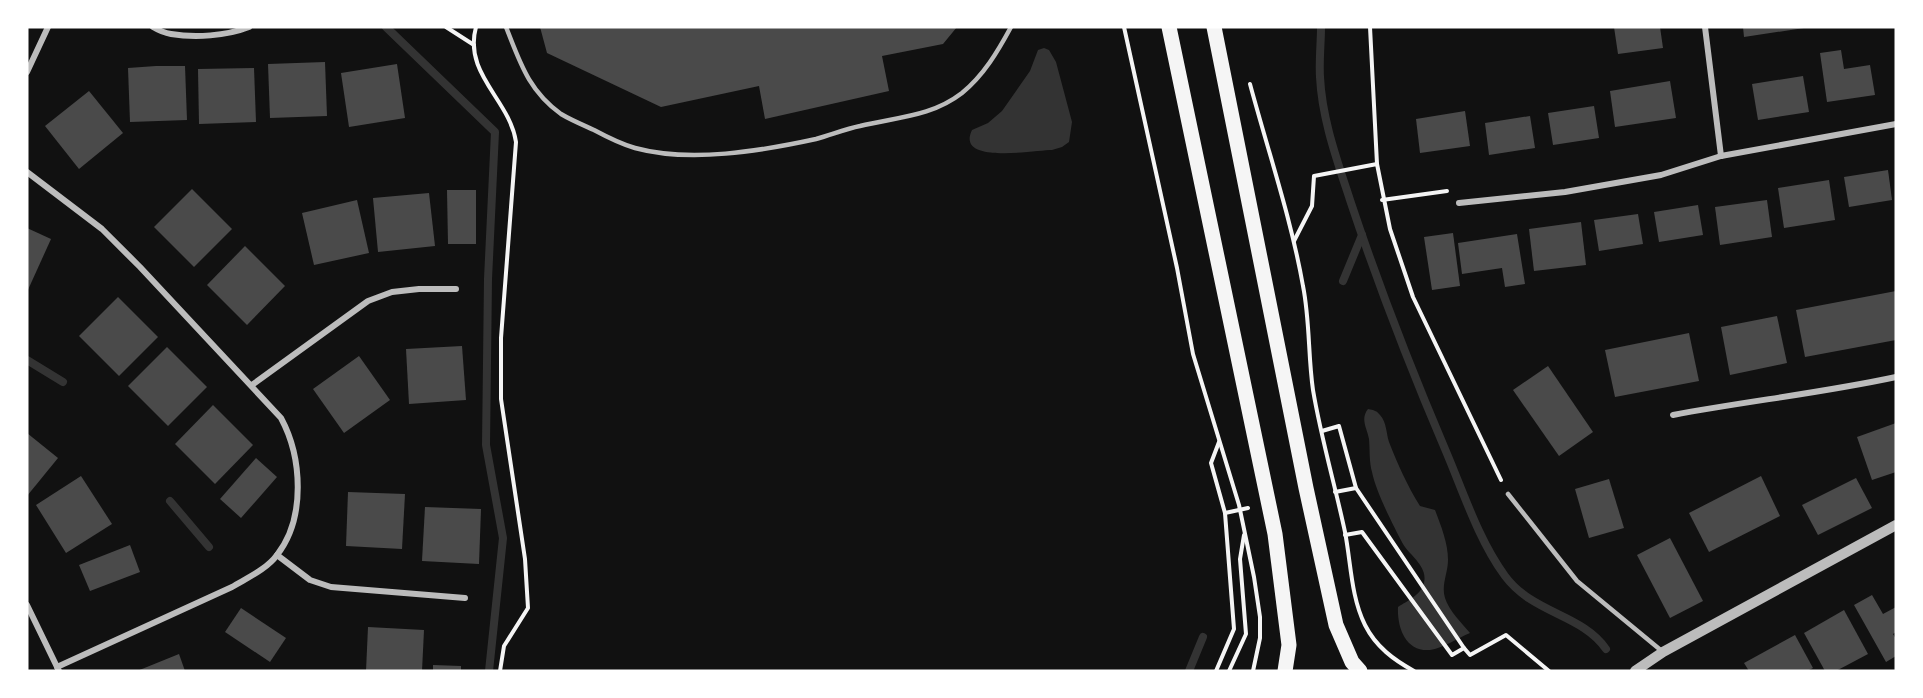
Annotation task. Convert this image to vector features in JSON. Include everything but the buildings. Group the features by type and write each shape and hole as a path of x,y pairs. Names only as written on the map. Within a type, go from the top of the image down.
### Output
{"main road":[{"path":"1169,27 1275,534 1289,645 1285,671"},
{"path":"1214,27 1306,488 1336,624 1352,662 1360,671"}],"street":[{"path":"27,72 48,27"},
{"path":"153,27 169,34 204,35 238,31 249,27"},
{"path":"1705,27 1721,156"},
{"path":"1459,203 1565,192 1650,177 1721,156 1896,124"},
{"path":"27,172 102,229 281,418 291,436 298,482 296,508 290,530 277,555 259,571 232,587 58,669 27,605"},
{"path":"252,385 368,301 392,292 456,289"},
{"path":"1672,415 1896,377"},
{"path":"1635,671 1663,652 1896,525"},
{"path":"277,555 310,580 331,587 465,598"}],"lane":[{"path":"506,27 526,77 544,99 562,114 634,148 694,156 728,153 816,138 858,126 922,114 961,93 979,77 995,56 1011,27"},
{"path":"1508,494 1577,581 1663,652"}],"path":[{"path":"446,27 474,45"},
{"path":"476,27 474,45 476,63 512,125 516,142 501,338 501,399 525,559 528,608 504,646 500,671"},
{"path":"1124,27 1177,268 1193,354 1245,531 1260,617 1260,638 1253,671"},
{"path":"1370,27 1377,164 1382,200 1400,264 1413,297 1508,494"},
{"path":"1248,75 1294,241 1304,288 1309,362 1354,589 1364,623 1371,637 1398,662 1414,671"},
{"path":"1294,241 1312,206 1314,176 1377,164"},
{"path":"1382,200 1452,191 1459,203"},
{"path":"1322,431 1339,426 1356,488"},
{"path":"1219,442 1211,463 1225,513"},
{"path":"1229,671 1246,634 1240,560 1245,531"},
{"path":"1464,648 1470,655 1506,635 1549,671"}],"shaded area":[{"path":"1044,48 1049,50 1056,62 1072,122 1069,142 1052,150 1015,153 985,152 975,148 970,141 972,130 988,123 1002,111 1030,71 1038,50"},
{"path":"1368,409 1376,412 1382,418 1399,467 1411,490 1420,506 1435,510 1444,535 1448,560 1445,598 1470,633 1435,649 1422,650 1409,643 1399,623 1398,607 1420,591 1425,577 1421,566 1399,536 1374,480 1370,464 1369,439 1364,420"}],"waterway":[{"path":"386,27 495,132 488,279 486,445 503,538 489,671"},
{"path":"1321,27 1321,93 1335,155 1395,325 1479,531 1495,562 1516,589 1529,599 1584,628 1606,649"},
{"path":"1343,281 1362,235"},
{"path":"27,360 63,382"},
{"path":"170,501 209,547"},
{"path":"1189,671 1203,637"}]}
